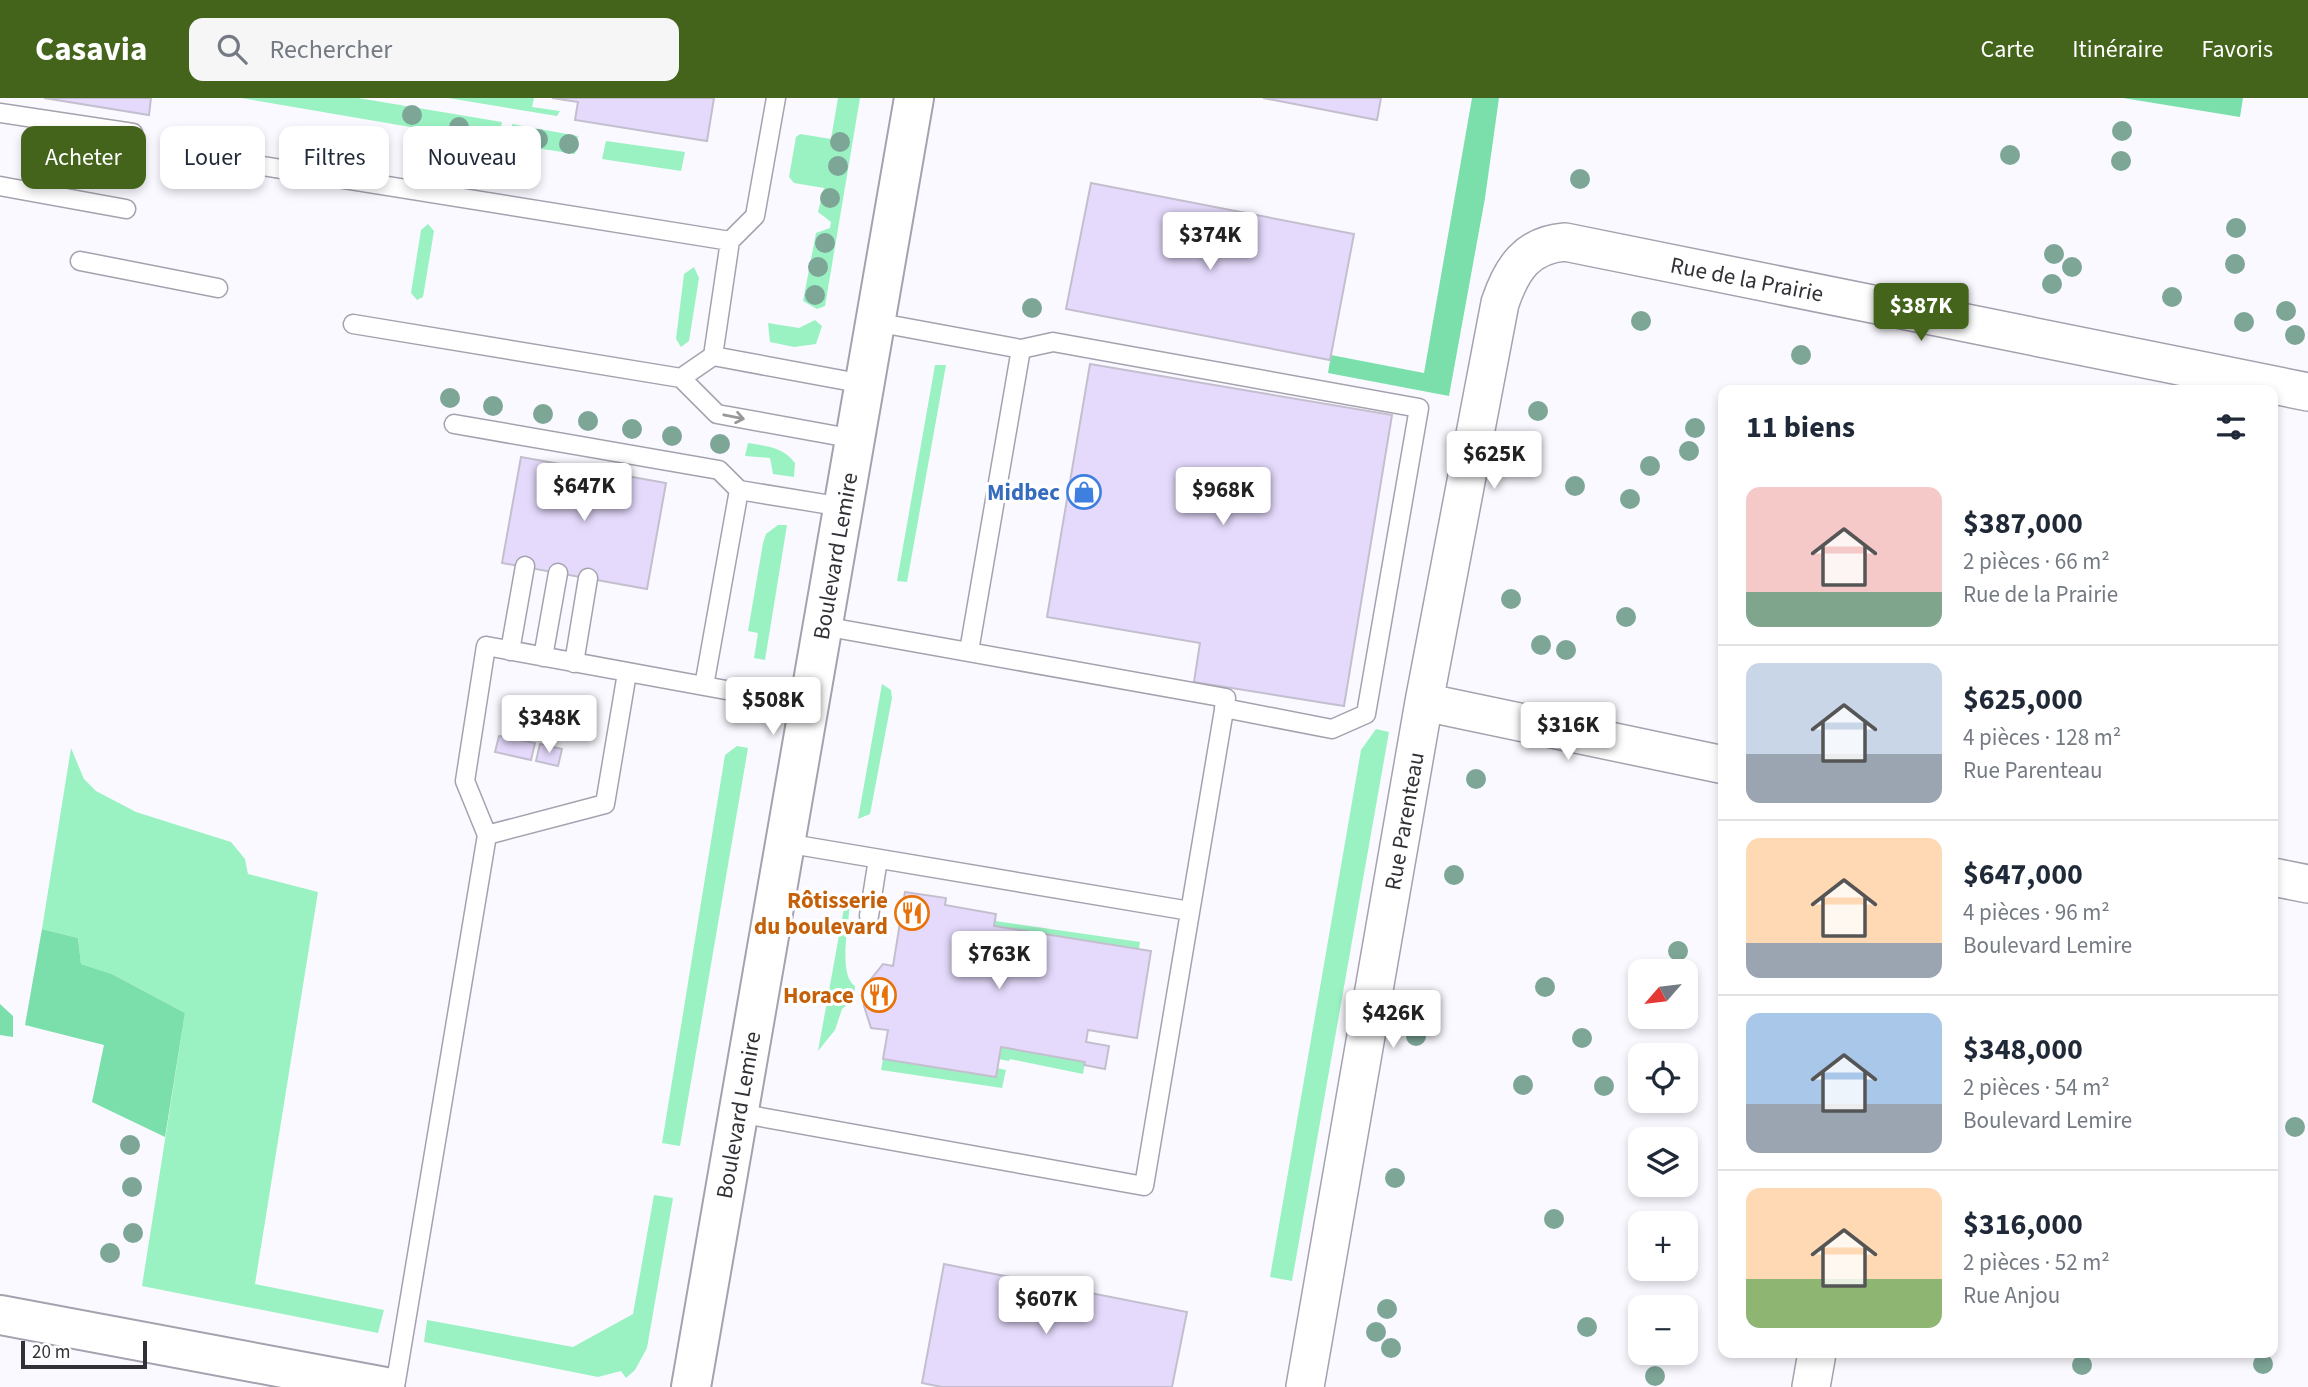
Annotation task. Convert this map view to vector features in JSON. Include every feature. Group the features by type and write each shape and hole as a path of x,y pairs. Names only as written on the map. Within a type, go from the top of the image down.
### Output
{"main road":[{"name":"Boulevard Lemire","path":"691,1387 914,98"},
{"path":"0,1315 384,1387"}],"street":[{"name":"Rue de la Prairie","path":"1521,261 1531,251 1547,243 1565,242 2273,385"},
{"name":"Rue Parenteau","path":"1305,1387 1424,702 1500,303 1508,281 1521,261"},
{"name":"Rue de la Prairie","path":"2278,386 2308,392"},
{"path":"1424,702 1718,764"},
{"path":"2278,878 2308,884"},
{"path":"1811,1387 1816,1358"}],"lane":[{"path":"713,356 730,241 755,216 776,98"},
{"path":"0,113 86,126"},
{"path":"265,166 730,241"},
{"path":"0,186 126,209"},
{"path":"80,261 218,288"},
{"path":"875,322 1021,349 1053,342 1419,408 1366,714 1332,729 1224,708"},
{"path":"353,324 681,378 718,414 855,439"},
{"path":"969,651 1021,349"},
{"path":"681,378 713,356 864,384"},
{"path":"454,424 719,470 739,490 843,507"},
{"path":"704,687 739,490"},
{"path":"510,651 525,566"},
{"path":"543,657 558,573"},
{"path":"574,663 588,578"},
{"path":"738,1113 1144,1186 1226,698 823,626"},
{"path":"395,1387 486,835 465,780 486,646 809,705"},
{"path":"486,835 605,804 627,673"},
{"path":"785,843 1190,911"},
{"path":"869,916 878,859"}],"green space":[{"path":"241,98 358,98 502,122 501,126 405,126"},
{"path":"448,98 534,98 532,107 560,111 557,116"},
{"path":"838,98 860,98 825,306 817,309 803,301 816,233 830,228 831,222 818,212 824,188 794,183 789,177 796,137 800,134 831,139"},
{"path":"1472,98 1499,98 1485,198 1449,396 1328,373 1331,355 1424,373"},
{"path":"2123,98 2243,98 2240,117"},
{"path":"541,129 578,136 575,154 541,149"},
{"path":"606,141 685,152 681,171 602,159"},
{"path":"428,224 434,231 423,297 417,300 411,293 421,230"},
{"path":"694,267 699,278 689,341 681,347 676,339 684,274"},
{"path":"815,320 822,326 816,344 794,347 770,342 768,323 799,328"},
{"path":"935,365 946,365 907,582 897,581"},
{"path":"748,443 774,448 785,454 795,463 794,477 773,474 770,458 745,456"},
{"path":"778,525 787,525 765,660 754,658 758,633 748,631 763,543 766,534"},
{"path":"882,684 891,690 892,698 870,814 858,819"},
{"path":"1376,729 1389,732 1292,1281 1270,1277 1361,750"},
{"path":"737,746 748,748 680,1146 662,1143 725,755"},
{"path":"71,748 84,779 96,791 136,812 231,842 245,859 248,874 318,892 255,1284 384,1310 378,1333 142,1286 185,1013 112,974 81,964 78,938 42,929"},
{"path":"846,897 850,900 846,959 850,980 855,986 854,999 842,1009 835,1030 818,1051"},
{"path":"995,921 1140,942 1139,949 994,926"},
{"path":"42,929 78,938 81,964 112,974 185,1013 165,1137 92,1102 104,1045 25,1025"},
{"path":"0,1004 13,1016 13,1037 0,1035"},
{"path":"1001,1047 1085,1062 1083,1074 998,1059"},
{"path":"883,1059 996,1077 997,1068 1006,1070 1002,1088 881,1070"},
{"path":"654,1195 673,1198 647,1348 635,1370 626,1378 621,1371 598,1377 424,1342 427,1320 573,1347 633,1314"}],"building":[{"path":"44,98 151,98 149,115"},
{"path":"552,98 714,98 707,141 575,120 578,102"},
{"path":"1263,98 1381,98 1377,120"},
{"path":"1091,183 1354,234 1330,360 1066,309"},
{"path":"1090,364 1392,415 1344,706 1194,682 1200,643 1047,617"},
{"path":"521,457 666,483 647,589 502,563"},
{"path":"499,736 535,743 531,760 495,752"},
{"path":"540,744 562,749 558,766 536,761"},
{"path":"905,892 946,898 945,905 996,914 994,926 1151,951 1137,1038 1088,1030 1086,1042 1109,1046 1105,1069 1084,1065 1085,1062 1001,1047 996,1077 883,1059 888,1030 871,1028 864,1006 865,995 867,984 883,964 893,966"},
{"path":"944,1264 1187,1312 1172,1387 942,1387 922,1383"}],"place":[{"name":"Midbec","path":"1084,492"},
{"name":"Rôtisserie du boulevard","path":"912,913"},
{"name":"Horace","path":"879,995"}]}
